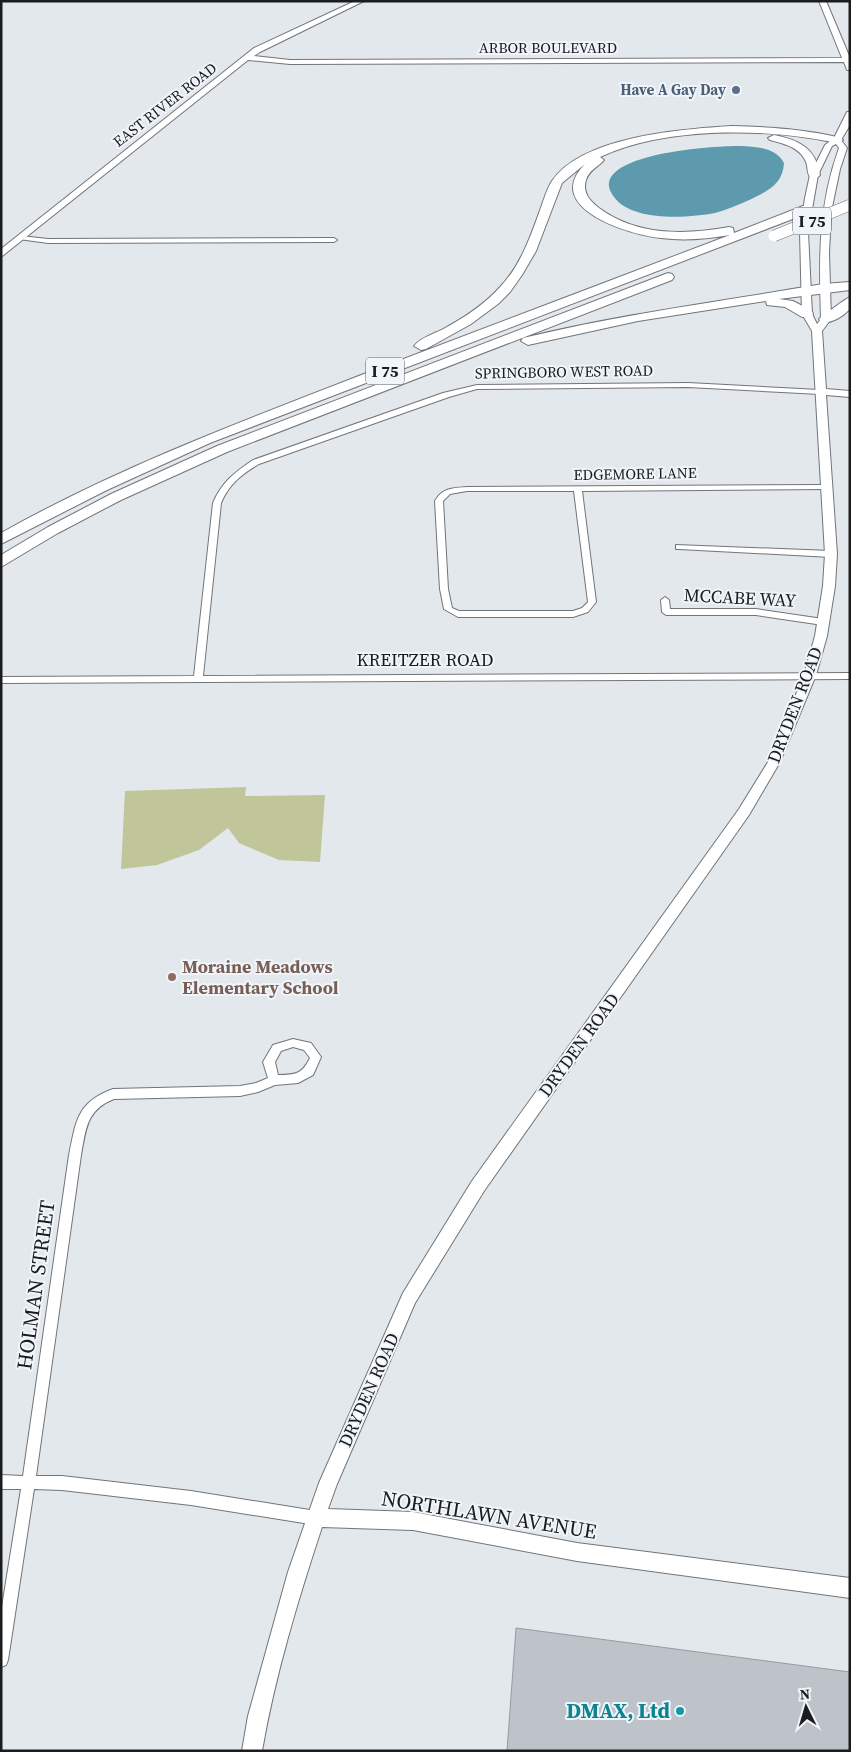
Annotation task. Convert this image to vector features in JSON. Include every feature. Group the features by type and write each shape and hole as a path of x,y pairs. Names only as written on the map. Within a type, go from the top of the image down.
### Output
{"highway":[{"path":"205,440 278,402 420,346 456,328 478,314 497,299 519,272 526,260 557,182 562,175 580,161 615,147 695,132 766,130 824,136 837,140"},
{"path":"748,134 778,139 803,149 812,160 814,175"},
{"path":"777,219 722,232 695,236 667,235 630,228 613,222 594,211 585,203 579,194 579,181 585,170 593,163 624,150 673,139 748,134 787,135 837,140"},
{"name":"I 75","path":"1,539 38,518 130,472 205,440 841,195"},
{"name":"I 75","path":"758,242 850,205"},
{"name":"I 75","path":"1,562 86,512 162,474 270,430 683,271"},
{"path":"395,382 542,337 618,321 825,288 850,286"},
{"path":"826,319 839,312 850,301"},
{"path":"743,302 782,303 807,314"}],"main road":[{"name":"EAST RIVER ROAD","path":"1,254 98,174 247,58 269,44 361,1"},
{"path":"822,1 848,60 850,69"},
{"name":"ARBOR BOULEVARD","path":"247,58 285,62 848,60"},
{"name":"DRYDEN ROAD","path":"252,1751 258,1716 278,1644 328,1483 414,1290 478,1186 744,812 774,762 810,674 823,622 829,586 831,554 816,330 807,314 804,232 814,175 829,145 837,140 850,114"},
{"path":"816,330 826,319 823,246 829,192 843,148 837,140"},
{"name":"NORTHLAWN AVENUE","path":"316,1518 413,1522 577,1552 850,1588"}],"street":[{"path":"21,238 64,241 334,240"},
{"name":"SPRINGBORO WEST ROAD","path":"198,678 217,503 225,486 231,479 256,462 446,394 477,387 688,385 850,394"},
{"name":"EDGEMORE LANE","path":"578,488 592,602 590,606 580,612 458,614 448,609 444,589 439,501 445,493 469,489 578,488 826,486"},
{"path":"679,547 831,554"},
{"name":"MCCABE WAY","path":"665,600 666,612 756,612 823,622"},
{"name":"KREITZER ROAD","path":"1,680 810,674 850,676"},
{"name":"HOLMAN STREET","path":"1,1660 30,1481 33,1445 75,1155 83,1118 94,1102 113,1094 240,1091 258,1087 274,1080"},
{"name":"NORTHLAWN AVENUE","path":"1,1482 30,1481 190,1498 316,1518"}],"green space":[{"path":"246,787 245,796 325,795 320,862 279,860 239,843 228,828 199,850 157,865 121,869 125,791"}],"water":[{"path":"740,146 771,151 784,163 783,171 777,182 767,191 719,212 676,217 647,214 634,211 622,205 609,188 610,179 618,170 632,162 690,149"}],"building":[{"name":"DMAX, Ltd","path":"516,1628 850,1672 850,1751 507,1751"}],"place":[{"name":"Have A Gay Day","path":"736,90"},
{"name":"Moraine Meadows Elementary School","path":"172,977"},
{"name":"DMAX, Ltd","path":"680,1711"}]}
